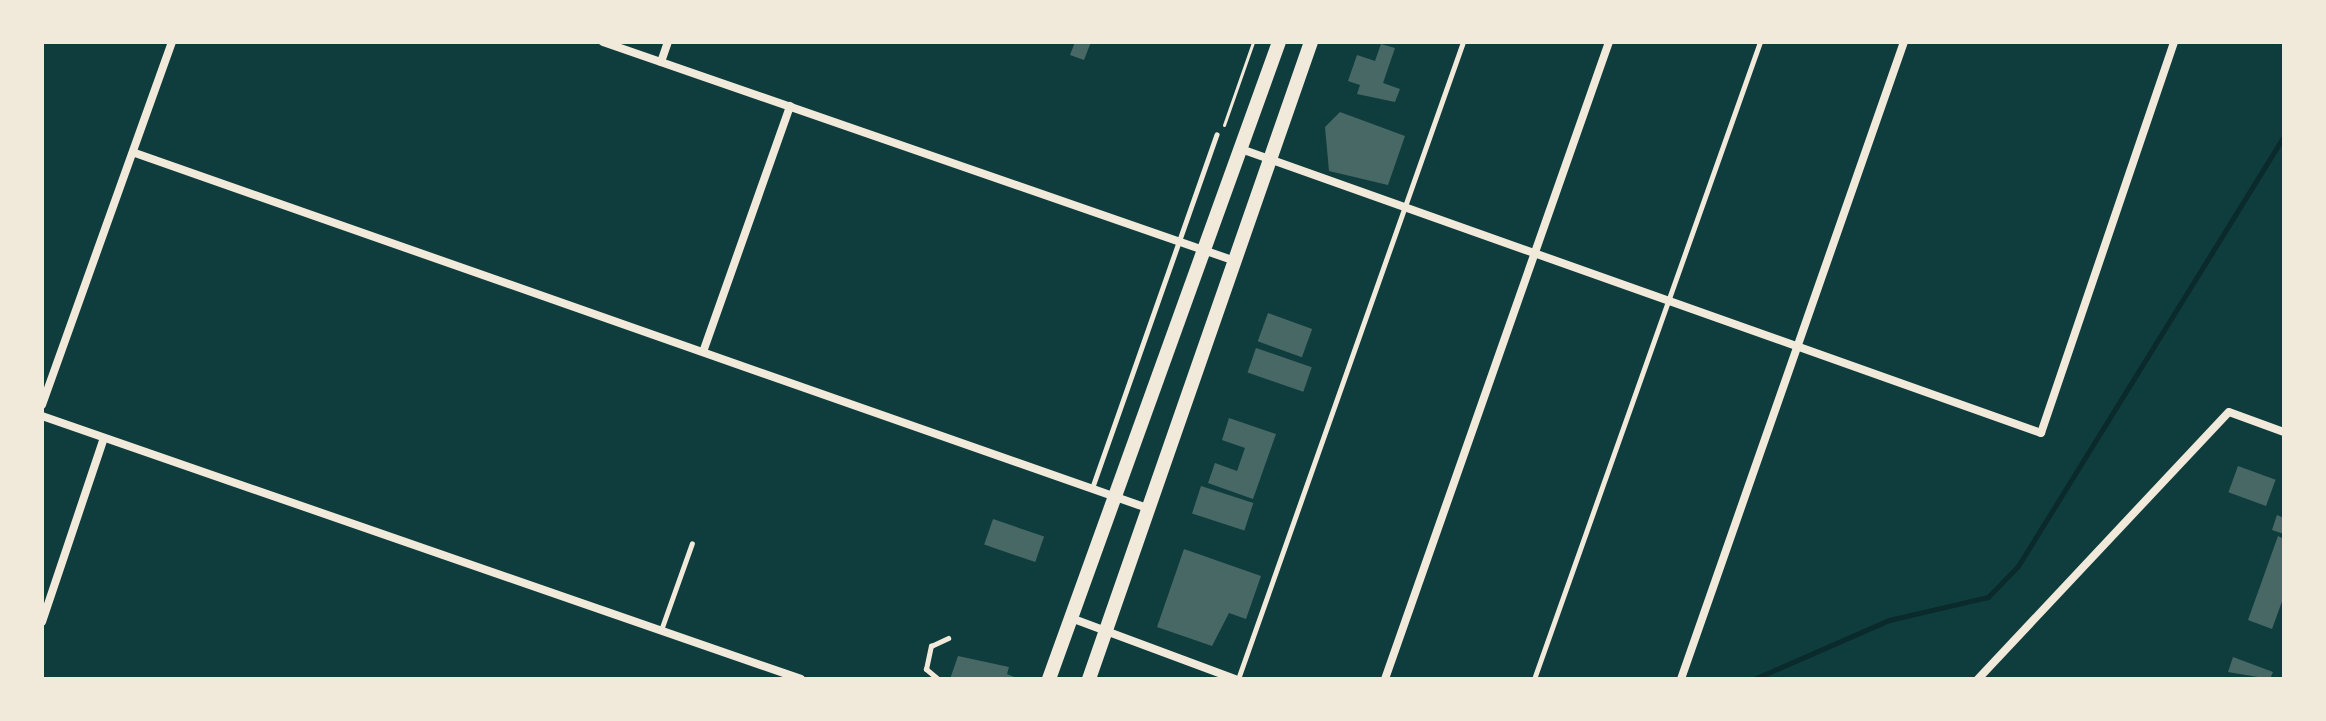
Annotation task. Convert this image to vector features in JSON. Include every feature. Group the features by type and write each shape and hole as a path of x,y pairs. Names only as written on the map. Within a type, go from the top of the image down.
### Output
{"main road":[{"path":"1049,679 1279,42"},
{"path":"1089,679 1311,42"}],"street":[{"path":"42,405 135,153 172,42"},
{"path":"603,42 1235,261"},
{"path":"661,62 668,42"},
{"path":"1385,679 1609,42"},
{"path":"1681,679 1795,346 1904,42"},
{"path":"1241,149 2041,433 2174,42"},
{"path":"703,352 790,106"},
{"path":"135,153 1147,508"},
{"path":"1979,677 2229,412 2284,432"},
{"path":"42,416 801,679"},
{"path":"42,622 104,438"},
{"path":"1071,618 1237,679"}],"lane":[{"path":"1237,679 1463,42"},
{"path":"1534,679 1760,42"},
{"path":"1092,488 1217,134"},
{"path":"661,630 692,543"},
{"path":"938,679 926,669 931,646 948,638"},
{"path":"1206,679 1210,669"}],"path":[{"path":"1224,125 1253,42"}],"building":[{"path":"1075,42 1091,42 1084,60 1070,55"},
{"path":"1381,44 1395,48 1383,83 1400,89 1395,102 1357,94 1360,85 1348,81 1357,55 1375,61"},
{"path":"1340,112 1405,136 1388,185 1329,171 1325,127"},
{"path":"1268,313 1312,329 1302,357 1258,341"},
{"path":"1256,348 1312,367 1303,392 1248,373"},
{"path":"1229,418 1276,434 1253,499 1208,483 1215,463 1237,471 1245,448 1222,440"},
{"path":"2238,466 2276,480 2266,506 2228,492"},
{"path":"1201,486 1253,503 1244,531 1192,514"},
{"path":"2277,515 2284,518 2284,534 2272,530"},
{"path":"993,519 1044,537 1035,562 984,545"},
{"path":"2278,536 2284,539 2284,596 2272,629 2248,620"},
{"path":"1184,549 1261,576 1246,619 1229,613 1212,646 1157,627"},
{"path":"958,656 1009,667 1007,674 1019,679 950,679"},
{"path":"2233,657 2273,672 2270,679 2228,672"}],"waterway":[{"path":"1754,679 1889,620 1988,597 2018,566 2284,136"}]}
